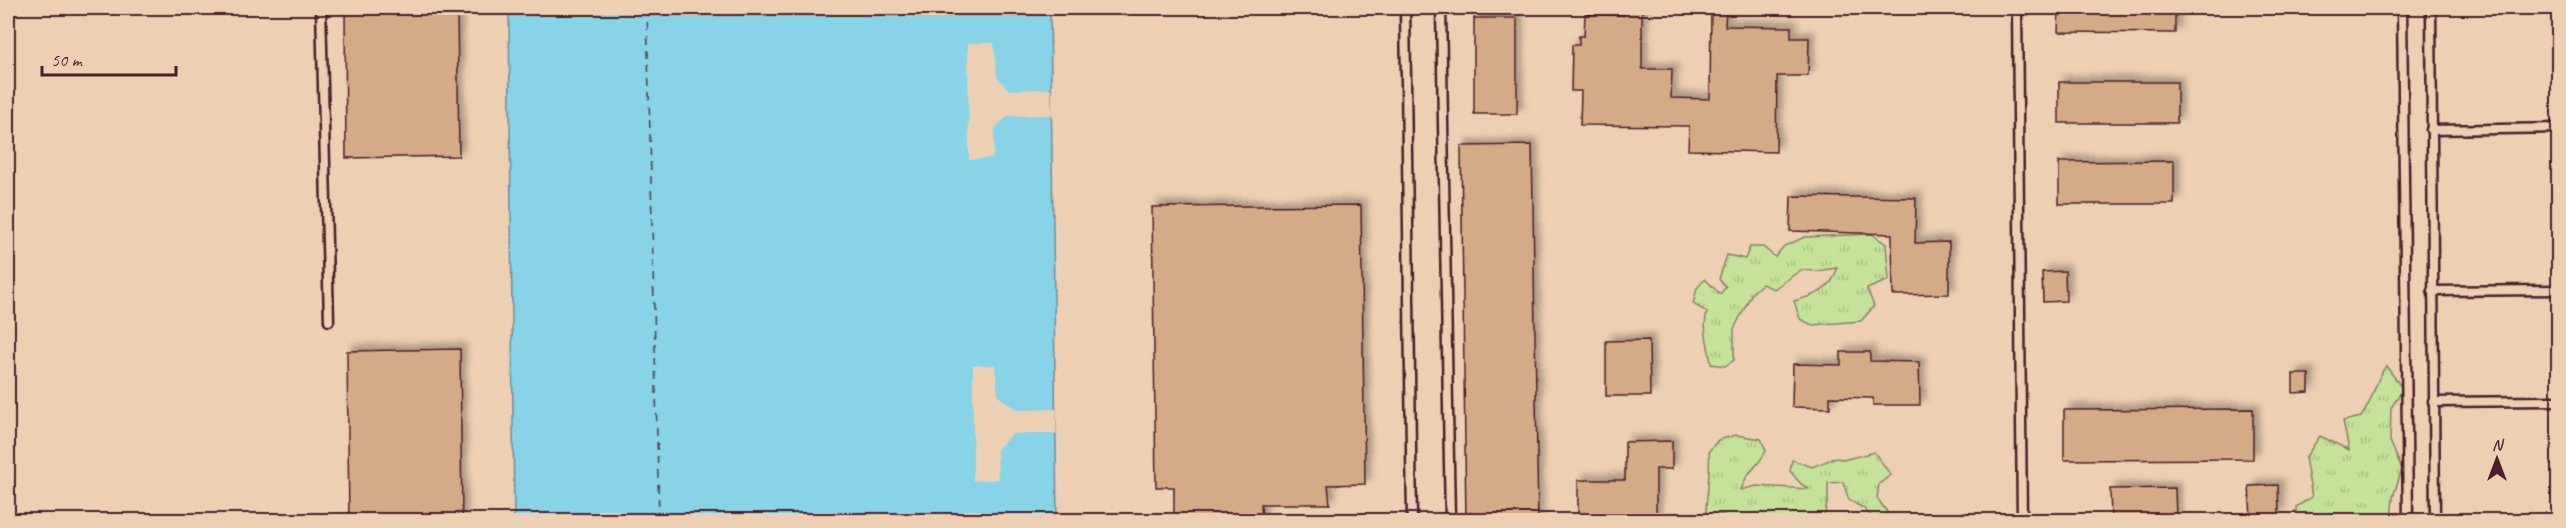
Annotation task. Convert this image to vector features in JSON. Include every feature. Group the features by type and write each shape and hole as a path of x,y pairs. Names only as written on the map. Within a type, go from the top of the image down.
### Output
{"lane":[{"path":"321,8 329,321"},
{"path":"1405,8 1412,520"},
{"path":"1441,8 1450,520"},
{"path":"2017,8 2022,520"},
{"path":"2402,8 2408,520"},
{"path":"2431,8 2435,520"},
{"path":"2431,130 2559,128"},
{"path":"2432,291 2559,290"},
{"path":"2433,402 2559,401"}],"green space":[{"path":"1872,234 1886,244 1889,280 1867,289 1874,306 1861,321 1812,325 1800,319 1794,301 1827,287 1835,276 1837,268 1817,271 1801,270 1774,289 1762,284 1752,293 1734,329 1734,360 1725,366 1711,364 1706,331 1707,312 1693,304 1697,288 1705,279 1720,294 1726,287 1719,279 1727,255 1745,259 1750,247 1763,247 1775,257 1784,246 1805,237"},
{"path":"2386,366 2403,389 2391,408 2390,441 2402,469 2393,497 2391,520 2297,520 2296,507 2312,497 2305,458 2320,436 2349,450 2343,421 2361,417"},
{"path":"1736,435 1761,439 1766,451 1741,490 1756,486 1809,489 1801,484 1790,471 1792,460 1812,467 1834,458 1847,459 1874,452 1891,475 1879,484 1877,498 1887,512 1888,520 1876,520 1863,508 1849,500 1843,482 1828,483 1828,500 1823,520 1723,520 1724,515 1706,514 1709,451 1718,440"}],"water":[{"path":"509,8 1050,8 1057,520 514,520"}],"pier":[{"path":"968,43 994,43 997,77 1009,90 1051,89 1052,115 1008,116 995,128 993,158 969,160"},
{"path":"973,365 995,365 998,396 1017,410 1056,409 1056,434 1012,434 997,449 998,479 973,481"}],"building":[{"path":"345,8 457,8 459,156 346,158"},
{"path":"1624,8 1642,8 1642,69 1672,69 1671,98 1710,99 1711,8 1726,8 1725,26 1791,27 1791,38 1809,38 1808,76 1777,76 1776,152 1688,150 1689,126 1580,125 1581,91 1571,91 1572,45 1579,45 1579,36 1584,36 1585,14 1624,15"},
{"path":"2059,8 2175,8 2175,33 2058,32"},
{"path":"1474,18 1517,18 1517,114 1474,114"},
{"path":"2059,82 2177,82 2177,123 2059,123"},
{"path":"1532,145 1538,520 1466,520 1461,146"},
{"path":"2174,161 2174,204 2059,204 2059,162"},
{"path":"1791,196 1916,198 1915,243 1949,242 1949,294 1893,295 1892,234 1790,231"},
{"path":"1361,205 1365,484 1328,485 1330,504 1261,504 1262,520 1174,520 1174,487 1156,487 1152,207"},
{"path":"2065,271 2066,301 2043,302 2042,272"},
{"path":"1649,340 1650,396 1606,396 1606,341"},
{"path":"460,349 462,520 349,520 347,351"},
{"path":"1841,352 1870,352 1870,361 1919,362 1920,405 1873,405 1873,398 1830,397 1830,408 1792,407 1793,364 1841,365"},
{"path":"2293,374 2309,374 2309,392 2293,393"},
{"path":"2253,409 2253,459 2064,460 2064,410"},
{"path":"1672,441 1672,469 1656,469 1656,520 1578,520 1578,480 1625,480 1625,442"},
{"path":"2278,485 2279,515 2251,517 2249,486"},
{"path":"2175,488 2176,520 2111,520 2110,489"}],"ferry route":[{"path":"647,8 659,520"}]}
